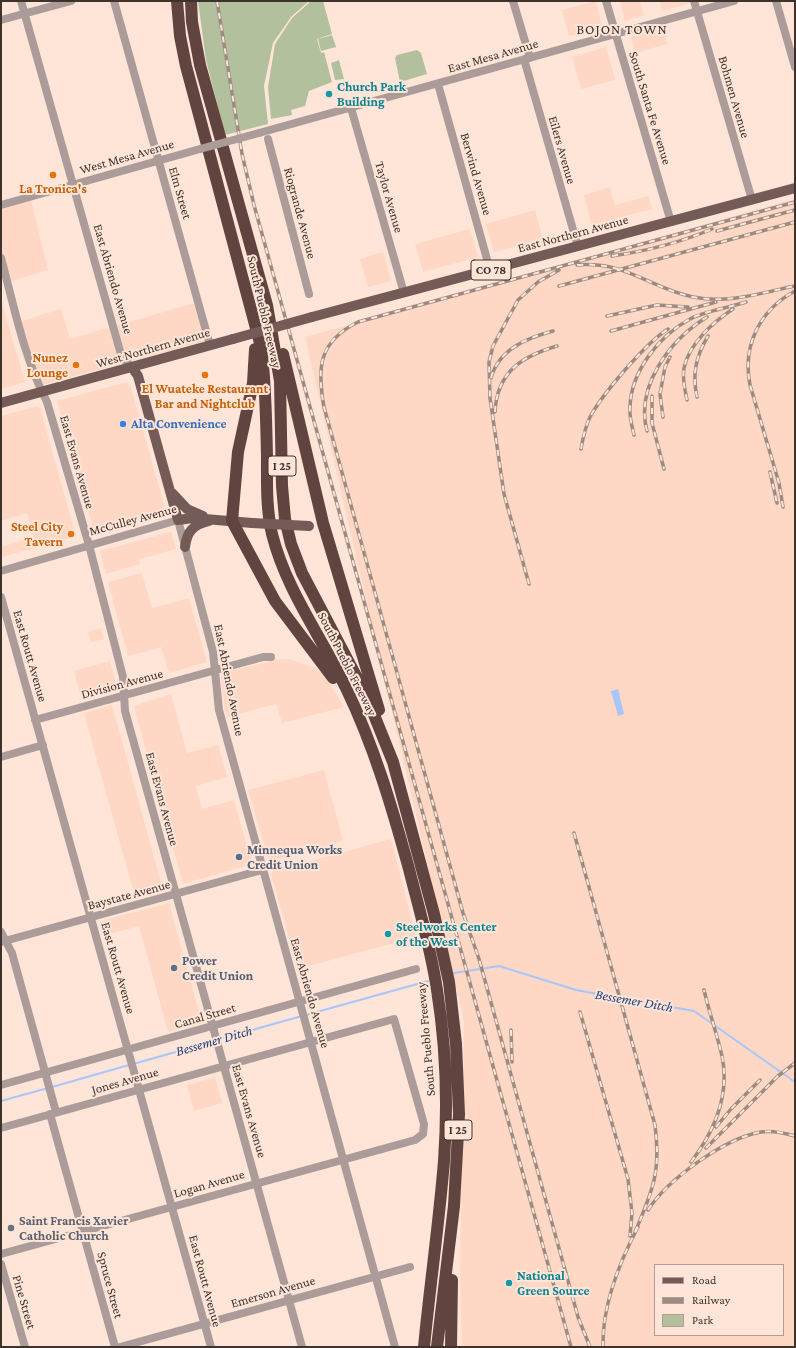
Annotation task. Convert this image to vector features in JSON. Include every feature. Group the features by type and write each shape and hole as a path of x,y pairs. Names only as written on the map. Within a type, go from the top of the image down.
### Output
{"highway":[{"name":"South Pueblo Freeway","path":"177,1 180,36 186,66 261,347 266,384 267,486 272,533 282,565 298,601 345,686 364,727 387,790 430,955 440,1015 445,1084 446,1128 444,1161 423,1347"},
{"name":"South Pueblo Freeway","path":"191,1 192,22 200,65 267,305 280,381 282,486 285,519 291,544 302,573 366,695 393,762 437,927 453,1011 459,1091 454,1206 437,1347"},
{"path":"249,302 254,344 254,376 238,452 232,521 275,601 332,676 364,727"},
{"path":"267,305 281,343 323,523 393,762"},
{"path":"451,1347 454,1206"}],"main road":[{"name":"East Northern Avenue","path":"312,317 795,188"},
{"name":"West Northern Avenue","path":"1,403 312,317"},
{"name":"East Abriendo Avenue","path":"132,367 138,376 178,520"},
{"path":"169,489 178,501 187,509 213,520"},
{"name":"McCulley Avenue","path":"178,520 193,518 309,526 323,523"},
{"path":"185,547 186,537 191,528 213,520"}],"street":[{"name":"East Abriendo Avenue","path":"21,1 122,358 132,367"},
{"path":"1,20 71,1"},
{"name":"Elm Street","path":"114,1 210,345"},
{"name":"Eilers Avenue","path":"513,1 527,59 578,247"},
{"name":"South Santa Fe Avenue","path":"606,1 671,222"},
{"name":"Bohmen Avenue","path":"694,1 752,200"},
{"name":"East Mesa Avenue","path":"259,133 734,1"},
{"path":"776,1 795,67"},
{"name":"Berwind Avenue","path":"438,84 490,270"},
{"name":"Taylor Avenue","path":"351,108 404,293"},
{"name":"West Mesa Avenue","path":"1,205 259,133"},
{"name":"Riogrande Avenue","path":"268,139 309,294"},
{"name":"East Evans Avenue","path":"1,258 27,350 37,382 47,402 89,545 123,677 125,711 302,1347"},
{"name":"East Abriendo Avenue","path":"178,520 213,652 219,710 395,1347"},
{"name":"McCulley Avenue","path":"1,571 178,520"},
{"name":"East Routt Avenue","path":"1,596 173,1207 210,1347"},
{"name":"Division Avenue","path":"35,720 263,657 271,657"},
{"path":"1,757 43,745"},
{"name":"Baystate Avenue","path":"4,942 262,870"},
{"name":"Spruce Street","path":"1,932 4,942 12,953 46,1074 53,1113 83,1231 115,1347"},
{"name":"Canal Street","path":"1,1085 46,1074 416,969"},
{"name":"Jones Avenue","path":"1,1128 223,1065 394,1019 424,1124 423,1134"},
{"name":"Logan Avenue","path":"1,1254 415,1140 423,1134"},
{"name":"Pine Street","path":"1,1264 25,1347"},
{"name":"Emerson Avenue","path":"120,1347 410,1267"}],"shaded area":[{"path":"596,1 602,25 598,28 569,36 562,10"},
{"path":"620,1 640,1 644,15 625,21"},
{"path":"660,1 690,1 691,3 662,11"},
{"path":"663,28 667,44 635,53 631,37"},
{"path":"606,47 615,80 581,89 572,57"},
{"path":"610,187 615,205 648,196 652,209 592,225 584,195"},
{"path":"30,197 48,270 8,282 1,258 1,205"},
{"path":"795,199 795,1347 462,1347 460,1279 464,1021 305,337"},
{"path":"535,210 543,239 494,252 486,224"},
{"path":"470,229 478,257 423,272 415,244"},
{"path":"383,252 391,281 368,287 360,259"},
{"path":"1,300 25,382 1,389"},
{"path":"198,302 209,340 38,386 19,322 61,309 70,339"},
{"path":"127,382 131,388 166,512 94,531 57,401"},
{"path":"37,406 40,408 76,536 2,557 1,547 34,537 27,513 1,521 1,416"},
{"path":"171,532 176,549 139,559 140,564 106,574 100,551"},
{"path":"142,573 152,608 189,598 207,662 169,673 161,647 128,656 108,582"},
{"path":"101,628 104,639 91,642 88,632"},
{"path":"289,659 316,668 325,676 344,707 282,723 276,704 227,717 225,712 221,676 223,673 275,660"},
{"path":"110,661 117,687 81,697 74,671"},
{"path":"171,694 187,753 218,745 227,777 196,786 202,809 234,800 252,864 183,884 134,706"},
{"path":"112,705 163,890 135,897 84,713"},
{"path":"324,770 343,841 269,861 248,790"},
{"path":"391,839 416,937 298,969 271,874 273,871"},
{"path":"169,903 202,1023 168,1032 139,926 106,935 103,931 101,923 105,920"},
{"path":"215,1077 222,1103 194,1111 187,1085"}],"green space":[{"path":"198,1 309,1 291,17 273,43 264,86 268,124 225,135 206,60"},
{"path":"311,1 323,1 332,34 317,39 321,53 324,52 332,82 309,91 305,106 291,110 292,115 271,119 268,87 275,44 292,18"},
{"path":"332,35 336,47 321,51 318,39"},
{"path":"417,50 421,53 427,74 400,82 395,58 397,55"},
{"path":"339,60 344,79 335,80 331,63"}],"water":[{"path":"618,689 624,714 618,716 611,691"}],"waterway":[{"name":"Bessemer Ditch","path":"454,973 499,966 576,990 694,1011 795,1082"},
{"name":"Bessemer Ditch","path":"306,1015 428,981"},
{"name":"Bessemer Ditch","path":"220,1039 302,1016"},
{"name":"Bessemer Ditch","path":"133,1064 215,1041"},
{"name":"Bessemer Ditch","path":"52,1087 129,1065"},
{"name":"Bessemer Ditch","path":"1,1101 48,1088"}],"railway":[{"path":"217,1 242,154 254,205 571,1347"},
{"path":"590,1347 578,1317 479,959 463,913 324,407 321,368 323,357 335,338 358,322 795,202"},
{"path":"717,231 795,210"},
{"path":"559,286 795,222"},
{"path":"612,256 663,246 712,229"},
{"path":"577,265 610,267 637,276 677,293 706,299 744,297 795,286"},
{"path":"529,584 504,494 490,398 489,362 493,346 518,300 538,282 559,270"},
{"path":"783,507 779,483 750,385 748,370 751,343 756,330 772,308 795,291"},
{"path":"611,331 716,302"},
{"path":"634,435 630,407 635,380 641,368 658,345 679,326 695,316 746,302"},
{"path":"607,316 657,305 688,307"},
{"path":"687,400 683,372 691,350 696,342 710,327 733,309"},
{"path":"647,431 645,414 646,397 651,381 669,351 680,338 707,317"},
{"path":"581,449 588,421 596,407 615,382 648,345 668,329"},
{"path":"491,378 500,359 507,352 524,341 553,331"},
{"path":"697,397 695,381 696,365 708,336"},
{"path":"495,412 501,386 514,367 533,355 557,346"},
{"path":"663,417 660,394 665,367 670,357"},
{"path":"652,396 652,423 664,469"},
{"path":"770,472 777,503"},
{"path":"574,833 655,1125 657,1156 654,1180 647,1204 635,1232"},
{"path":"691,1162 713,1126 722,1099 724,1085 722,1056 704,990"},
{"path":"580,1012 628,1179 632,1213 630,1236"},
{"path":"511,1030 512,1062"},
{"path":"706,1148 778,1076 795,1063"},
{"path":"716,1127 731,1109 760,1080"},
{"path":"648,1210 657,1198 683,1173 731,1142 765,1131 795,1136"},
{"path":"603,1347 605,1316 613,1285 624,1255 638,1227"}],"place":[{"name":"Church Park Building","path":"329,94"},
{"name":"La Tronica's","path":"53,175"},
{"name":"Nunez Lounge","path":"76,365"},
{"name":"El Wuateke Restaurant Bar and Nightclub","path":"205,375"},
{"name":"Alta Convenience","path":"123,424"},
{"name":"Steel City Tavern","path":"71,534"},
{"name":"Minnequa Works Credit Union","path":"239,857"},
{"name":"Steelworks Center of the West","path":"388,934"},
{"name":"Power Credit Union","path":"174,968"},
{"name":"Saint Francis Xavier Catholic Church","path":"11,1228"},
{"name":"National Green Source","path":"509,1283"}],"district":[{"name":"BOJON TOWN","path":"622,30"}]}
